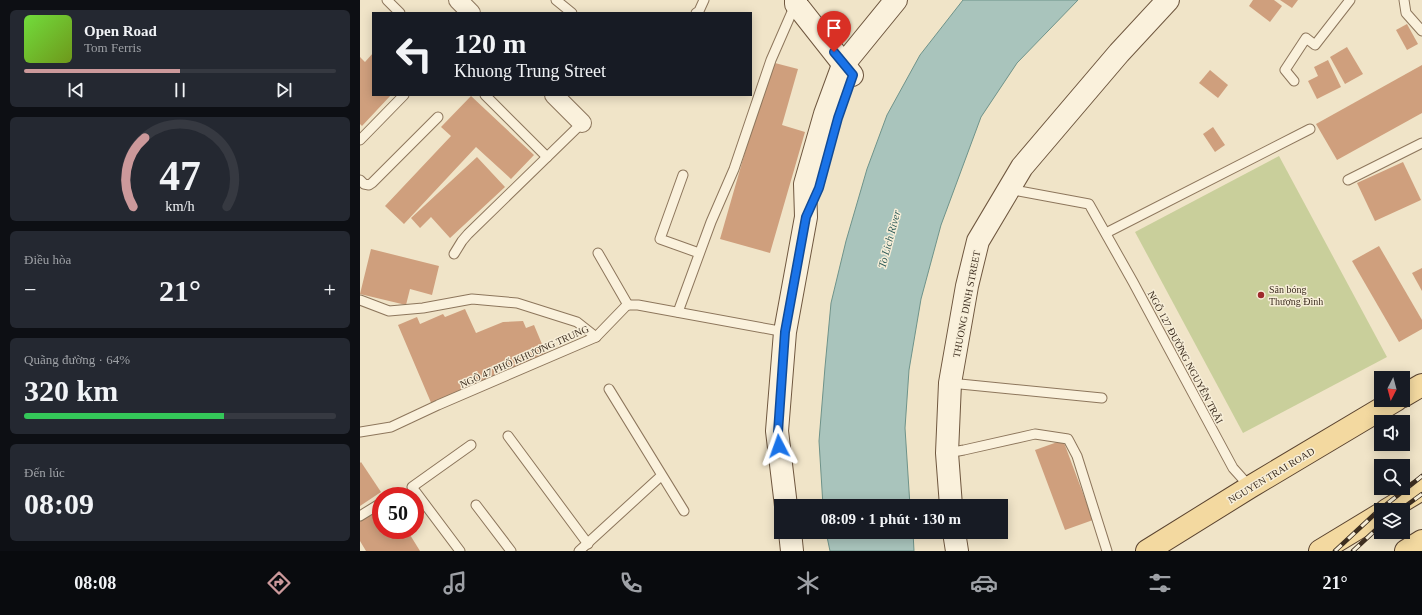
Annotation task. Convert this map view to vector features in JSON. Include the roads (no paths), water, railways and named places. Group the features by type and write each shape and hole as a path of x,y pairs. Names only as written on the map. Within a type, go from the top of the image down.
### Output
{"main road":[{"path":"785,499 778,432 785,332 806,217 819,188 838,118 848,70 896,0"},
{"path":"848,70 914,0"},
{"name":"THUONG DINH STREET","path":"950,499 947,452 950,383 967,286 978,241 1022,167 1114,59 1168,0"},
{"path":"796,2 848,70"},
{"path":"1410,392 1422,384"},
{"name":"NGUYEN TRAI ROAD","path":"1147,551 1250,487 1384,407"},
{"path":"1399,503 1422,489"},
{"path":"1320,551 1374,518"},
{"path":"791,539 792,551"},
{"path":"955,539 957,551"},
{"path":"1406,551 1422,541"}],"street":[{"path":"458,0 470,12"},
{"path":"555,96 582,123"}],"lane":[{"path":"387,0 399,12"},
{"path":"556,0 571,12"},
{"path":"698,12 704,0"},
{"path":"1294,81 1285,70 1306,38 1315,46 1350,0"},
{"path":"1404,0 1406,13 1422,31"},
{"path":"678,312 699,252 734,169 770,60 796,2"},
{"path":"362,134 403,96"},
{"path":"486,96 547,157"},
{"path":"360,180 364,184 369,185 438,117"},
{"path":"454,254 468,234 582,123"},
{"path":"1106,233 1310,129"},
{"path":"1348,180 1422,143"},
{"path":"683,176 660,238 699,252"},
{"name":"NGÕ 127 ĐƯỜNG NGUYỄN TRÃI","path":"1010,186 1019,191 1089,204 1233,468 1250,487"},
{"path":"598,253 628,305 638,305 785,332"},
{"path":"360,300 389,311 423,308 472,299 517,303 577,322 596,337"},
{"name":"NGÕ 47 PHỐ KHƯƠNG TRUNG","path":"360,432 391,427 438,405 596,337 621,310 628,305"},
{"path":"950,383 1102,398"},
{"path":"609,389 684,512"},
{"path":"947,452 964,450 1035,434 1068,439 1077,456 1107,551"},
{"path":"508,436 588,544"},
{"path":"460,551 412,487 471,445"},
{"path":"580,551 661,476"},
{"path":"476,505 511,551"},
{"path":"360,516 372,509"}],"water":[{"name":"To Lich River","path":"963,0 1078,0 1017,63 981,117 941,225 921,299 909,370 905,428 910,499 823,499 819,441 831,303 846,241 867,169 887,115 920,55"},
{"path":"827,539 913,539 914,551 830,551"}],"railway":[{"path":"1335,551 1378,511 1422,476"},
{"path":"1410,503 1422,494"},
{"path":"1353,551 1374,532"}],"place":[{"name":"Sân bóng Thượng Đình","path":"1261,295"}]}
